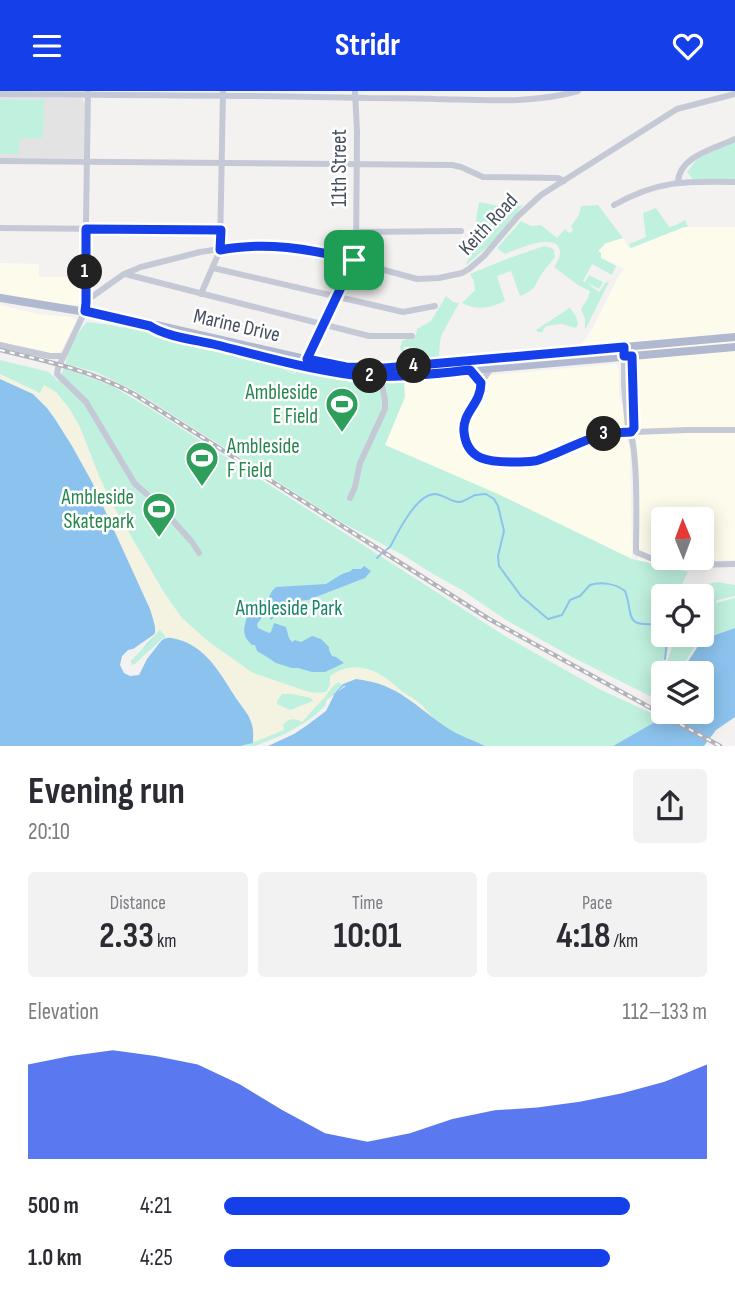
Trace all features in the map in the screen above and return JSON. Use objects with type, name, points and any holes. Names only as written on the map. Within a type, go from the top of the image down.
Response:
[{"type":"main road","name":"Marine Drive","points":[[0,298],[85,311],[298,365],[353,375],[380,376],[491,369],[735,337]]},
{"type":"main road","name":"Marine Drive","points":[[150,326],[157,325],[346,367],[385,368],[628,351],[735,347]]},
{"type":"main road","points":[[380,376],[385,368]]},
{"type":"street","points":[[0,94],[355,94],[478,101],[562,96],[578,91]]},
{"type":"street","points":[[88,93],[85,311],[57,372],[86,402],[135,484],[157,503],[192,541],[199,553]]},
{"type":"street","points":[[201,294],[220,250],[223,93]]},
{"type":"street","name":"11th Street","points":[[307,359],[356,255],[355,94]]},
{"type":"street","name":"Keith Road","points":[[86,301],[124,274],[160,261],[240,246],[319,252],[417,279],[462,273],[484,256],[526,207],[564,181],[677,109],[735,94]]},
{"type":"street","points":[[678,182],[682,170],[697,155],[735,139]]},
{"type":"street","points":[[0,161],[452,165],[483,177],[558,178],[564,181]]},
{"type":"street","points":[[614,205],[641,192],[678,182],[735,182]]},
{"type":"street","points":[[0,228],[221,230]]},
{"type":"street","points":[[357,232],[461,231]]},
{"type":"street","points":[[213,268],[403,311],[435,306]]},
{"type":"street","points":[[124,274],[369,335],[412,336]]},
{"type":"street","points":[[0,345],[50,356],[63,356]]},
{"type":"street","points":[[628,351],[634,428],[631,432],[636,552],[662,563],[735,564]]},
{"type":"street","points":[[491,369],[481,383],[480,397],[467,415],[463,428],[470,449],[482,459],[501,462],[535,461],[606,434],[735,430]]},
{"type":"street","points":[[470,370],[481,383]]},
{"type":"street","points":[[350,498],[360,463],[385,409],[380,376]]},
{"type":"shaded area","points":[[0,97],[82,98],[85,104],[84,158],[0,158]]},
{"type":"shaded area","points":[[684,227],[735,227],[735,560],[714,561],[714,507],[651,507],[651,563],[638,560],[636,362],[616,345],[580,347],[624,269],[601,257],[598,251],[606,243],[623,238],[629,249]]},
{"type":"shaded area","points":[[0,263],[39,264],[39,277],[81,277],[80,303],[58,304],[0,293]]},
{"type":"shaded area","points":[[0,305],[38,314],[72,317],[76,322],[61,351],[52,354],[0,342]]},
{"type":"shaded area","points":[[615,364],[619,367],[619,396],[630,448],[632,559],[379,445],[403,383]]},
{"type":"green space","points":[[0,100],[44,100],[43,138],[20,138],[19,154],[0,154]]},
{"type":"green space","points":[[735,141],[735,180],[693,179],[687,172],[698,158]]},
{"type":"green space","points":[[479,202],[508,208],[523,205],[491,244],[465,266],[477,241]]},
{"type":"green space","points":[[598,205],[623,238],[606,243],[598,251],[601,258],[616,266],[612,275],[592,264],[583,281],[585,282],[589,275],[603,282],[599,289],[586,282],[599,292],[606,282],[609,282],[585,330],[581,309],[590,291],[554,267],[560,254],[558,246],[552,242],[536,243],[505,254],[497,248],[521,221],[531,226],[541,225],[557,238],[565,229],[569,233],[573,231],[571,226],[579,215],[581,206]]},
{"type":"green space","points":[[656,208],[669,227],[685,220],[688,227],[631,248],[629,244],[646,237],[643,213]]},
{"type":"green space","points":[[544,246],[554,250],[555,257],[531,291],[520,296],[511,271],[497,276],[505,301],[484,308],[462,303],[475,290],[470,274]]},
{"type":"green space","points":[[446,296],[459,303],[442,334],[439,358],[427,362],[414,360],[413,347],[404,347],[403,354],[400,348],[402,341],[416,335],[417,329],[431,321]]},
{"type":"green space","points":[[569,307],[576,316],[578,325],[575,328],[562,324],[546,326],[542,332],[536,330],[568,309]]},
{"type":"green space","points":[[87,322],[127,329],[113,324],[299,367],[293,373],[280,368],[293,374],[300,369],[350,380],[404,382],[405,397],[385,445],[498,494],[632,559],[651,563],[651,571],[688,572],[682,584],[651,584],[651,647],[668,647],[663,661],[651,661],[651,696],[506,620],[462,590],[343,523],[135,391],[96,372],[66,364],[76,336]]},
{"type":"green space","name":"Ambleside Park","points":[[0,360],[49,372],[58,381],[64,368],[112,386],[505,636],[599,689],[651,713],[652,724],[613,746],[485,746],[343,684],[324,708],[297,730],[259,746],[240,746],[135,666],[130,665],[0,379]]},
{"type":"green space","points":[[718,582],[735,585],[735,596],[717,600],[716,603],[735,598],[735,628],[714,636],[714,584],[707,584]]},
{"type":"green space","points":[[672,647],[694,647],[685,661],[667,661]]},
{"type":"sand","points":[[0,374],[40,393],[44,385],[56,392],[80,427],[114,507],[165,594],[182,618],[209,642],[253,673],[314,693],[326,692],[330,685],[330,676],[339,671],[358,667],[367,669],[384,676],[420,704],[433,718],[306,726],[344,686],[338,682],[302,722],[289,720],[283,725],[284,730],[249,744],[145,664],[166,637],[160,630],[149,638],[0,398]],"holes":[[[282,694],[311,698],[313,701],[290,710],[277,704]]]},
{"type":"water","points":[[0,379],[33,394],[55,419],[92,482],[150,609],[155,632],[130,665],[135,666],[153,646],[167,638],[192,645],[213,663],[248,715],[253,727],[253,743],[240,746],[0,746]]},
{"type":"water","points":[[364,566],[371,571],[365,578],[308,600],[286,602],[277,608],[271,620],[267,615],[263,616],[257,624],[258,628],[269,633],[274,623],[286,627],[292,642],[301,642],[312,636],[321,639],[329,647],[332,656],[344,663],[325,672],[292,668],[276,663],[257,651],[255,645],[246,637],[244,630],[247,613],[251,612],[260,600],[267,601],[276,587],[326,584],[352,569],[361,569]]},
{"type":"water","points":[[735,628],[735,717],[716,730],[704,746],[613,746],[652,724],[714,724],[714,661],[688,661],[697,647],[714,647],[715,635]]},
{"type":"water","points":[[356,679],[396,691],[449,729],[485,746],[259,746],[297,730],[324,708],[343,684]]},
{"type":"pier","points":[[159,631],[131,661],[132,665],[135,664],[165,636],[147,659],[139,675],[130,676],[124,673],[120,665],[122,656]]},
{"type":"pier","points":[[335,694],[326,711],[294,734],[268,746],[255,746],[304,723]]},
{"type":"waterway","points":[[386,550],[414,507],[427,496],[438,494],[460,502],[475,495],[486,494],[494,499],[498,506],[504,531],[498,556],[499,566],[521,596],[548,619],[562,615],[570,600],[580,596],[590,585],[604,583],[625,591],[634,621],[651,624]]},
{"type":"waterway","points":[[377,558],[381,554]]},
{"type":"waterway","points":[[665,659],[666,647]]},
{"type":"railway","points":[[0,350],[86,373],[134,394],[489,619],[720,746]]},
{"type":"place","name":"Ambleside E Field","points":[[342,434]]},
{"type":"place","name":"Ambleside F Field","points":[[202,488]]},
{"type":"place","name":"Ambleside Skatepark","points":[[159,539]]},
{"type":"route","points":[[86,229],[221,230],[220,250],[261,246],[319,252],[354,260],[307,359],[336,366],[385,368],[624,347],[624,356],[632,356],[634,428],[631,432],[594,437],[535,461],[489,461],[471,451],[465,439],[463,428],[467,415],[480,397],[481,391],[481,383],[470,370],[404,376],[353,375],[298,365],[85,311],[86,229]]}]
